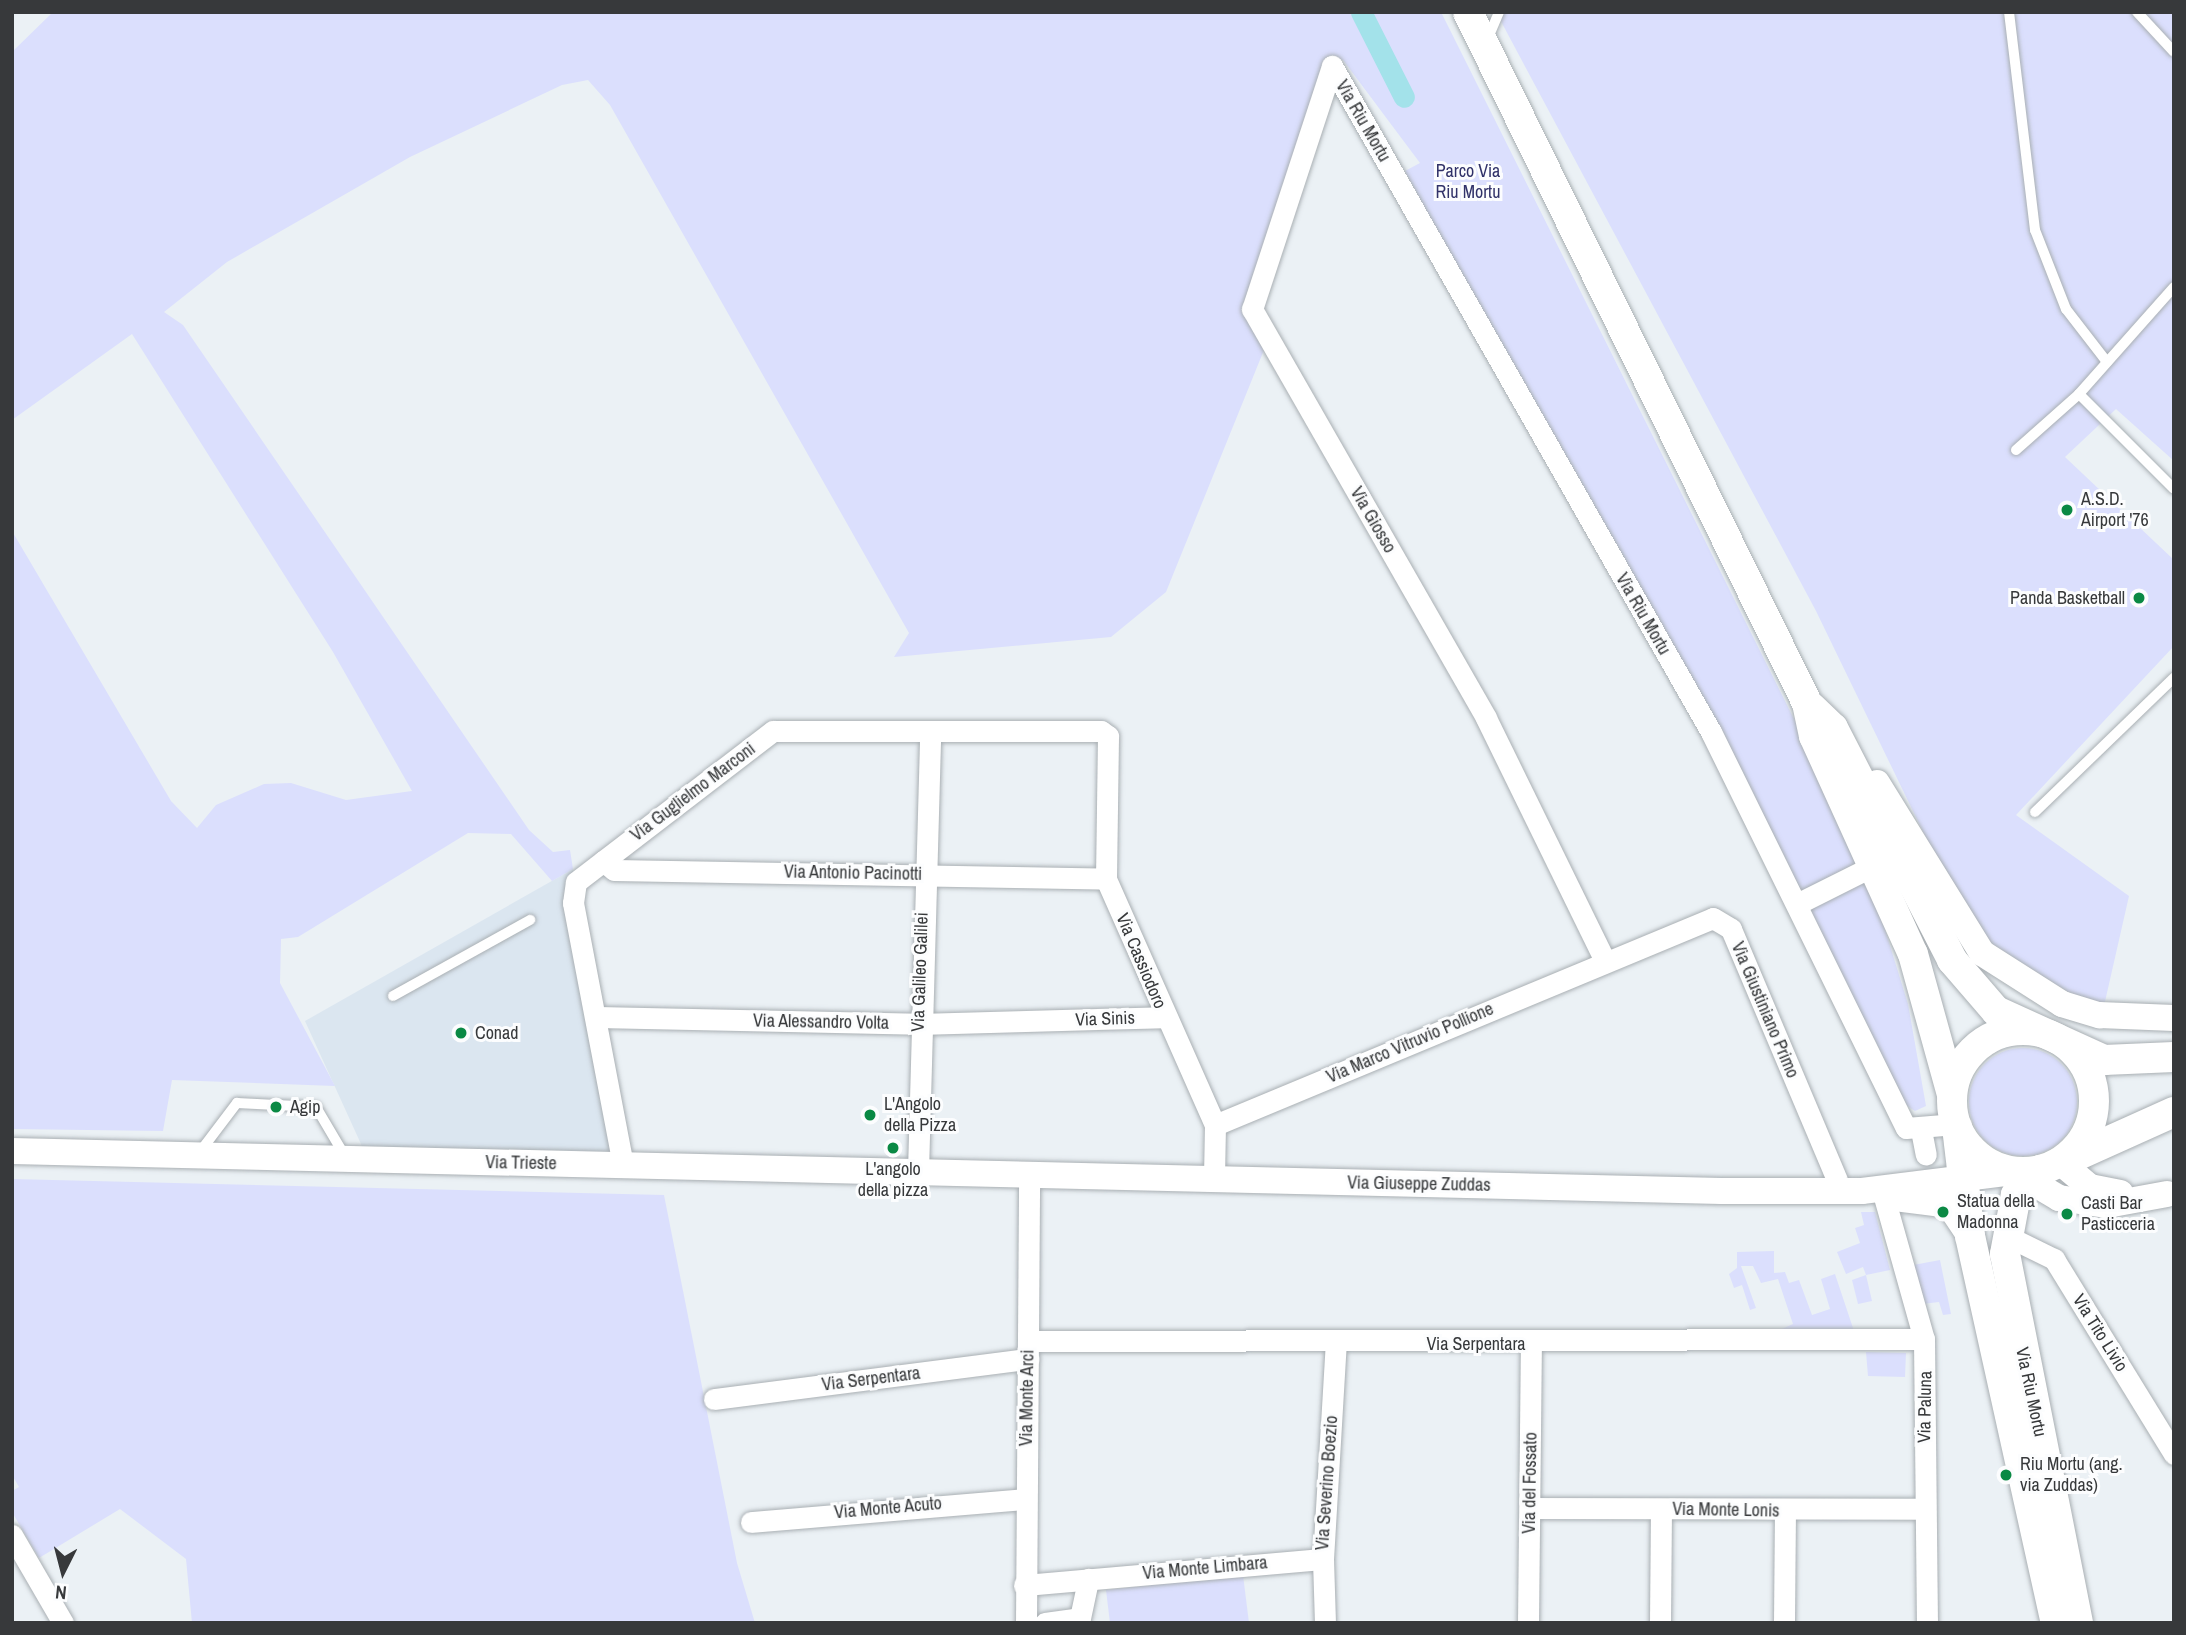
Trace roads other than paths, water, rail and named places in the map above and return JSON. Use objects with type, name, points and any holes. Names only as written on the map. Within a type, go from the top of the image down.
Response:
[{"type":"main road","name":"Via Riu Mortu","points":[[1468,12],[1807,703],[1841,743],[1952,960],[1996,1011],[2049,1035]]},
{"type":"main road","name":"Via Riu Mortu","points":[[1807,703],[1814,736],[1877,864],[1913,954],[1955,1116],[1970,1236],[2056,1623]]},
{"type":"main road","points":[[2174,1057],[2104,1060],[2049,1035],[2013,1031],[1986,1041],[1964,1060],[1955,1116],[1981,1159],[2036,1171],[2174,1112]]},
{"type":"main road","points":[[2036,1171],[2088,1131],[2095,1097],[2079,1057],[2049,1035]]},
{"type":"main road","name":"Via Riu Mortu","points":[[2036,1171],[2016,1195],[2005,1235],[2023,1359],[2078,1623]]},
{"type":"street","name":"Via Riu Mortu","points":[[1332,66],[1711,732],[1906,1128],[1921,1129]]},
{"type":"street","name":"Via Giosso","points":[[1332,66],[1252,309],[1486,718],[1605,961]]},
{"type":"street","name":"Via Guglielmo Marconi","points":[[623,1165],[571,890],[603,861],[773,731],[1108,736]]},
{"type":"street","name":"Via Galileo Galilei","points":[[918,1171],[918,1024],[930,732]]},
{"type":"street","name":"Via Cassiodoro","points":[[1108,736],[1106,879],[1164,1017],[1215,1125],[1214,1177]]},
{"type":"street","name":"Via Riu Mortu","points":[[1841,743],[1867,765],[1918,859],[1982,953],[2025,986],[2062,1004],[2099,1015],[2174,1018]]},
{"type":"street","name":"Via Antonio Pacinotti","points":[[603,861],[614,870],[1106,879]]},
{"type":"street","points":[[1797,904],[1877,864]]},
{"type":"street","name":"Via Giustiniano Primo","points":[[1605,961],[1703,921],[1726,923],[1837,1180]]},
{"type":"street","name":"Via Marco Vitruvio Pollione","points":[[1215,1125],[1605,961]]},
{"type":"street","name":"Via Alessandro Volta","points":[[597,1017],[918,1024],[1045,1021]]},
{"type":"street","name":"Via Sinis","points":[[1045,1021],[1164,1017]]},
{"type":"street","points":[[1926,1156],[1921,1129],[1955,1116]]},
{"type":"street","name":"Via Giuseppe Zuddas","points":[[1810,1190],[1837,1180],[1941,1169],[1955,1116]]},
{"type":"street","name":"Via Trieste","points":[[12,1151],[1029,1174]]},
{"type":"street","points":[[1963,1179],[2036,1171],[2090,1187],[2171,1194]]},
{"type":"street","points":[[2036,1171],[2059,1198],[2107,1205],[2171,1194]]},
{"type":"street","name":"Via Giuseppe Zuddas","points":[[1029,1174],[1810,1190],[1873,1194],[1949,1205],[1970,1236]]},
{"type":"street","name":"Via Monte Arci","points":[[1026,1623],[1024,1585],[1029,1174]]},
{"type":"street","name":"Via Giuseppe Zuddas","points":[[1873,1194],[1963,1179]]},
{"type":"street","name":"Via Paluna","points":[[1873,1194],[1924,1339],[1921,1510],[1927,1623]]},
{"type":"street","name":"Via Tito Livio","points":[[2005,1235],[2054,1259],[2174,1454]]},
{"type":"street","name":"Via Serpentara","points":[[714,1399],[1028,1350],[1336,1343],[1531,1344],[1924,1339]]},
{"type":"street","name":"Via Severino Boezio","points":[[1325,1623],[1323,1559],[1336,1343]]},
{"type":"street","name":"Via del Fossato","points":[[1528,1623],[1531,1344]]},
{"type":"street","name":"Via Monte Acuto","points":[[751,1522],[1025,1499]]},
{"type":"street","name":"Via Monte Lonis","points":[[1530,1508],[1921,1510]]},
{"type":"street","points":[[1660,1623],[1661,1508]]},
{"type":"street","points":[[1784,1623],[1785,1511]]},
{"type":"street","points":[[12,1535],[64,1623]]},
{"type":"street","name":"Via Monte Limbara","points":[[1024,1585],[1323,1559]]},
{"type":"street","points":[[1045,1623],[1080,1618],[1088,1579]]},
{"type":"lane","points":[[1484,47],[1499,12]]},
{"type":"lane","points":[[2009,12],[2035,230],[2066,309],[2106,362]]},
{"type":"lane","points":[[2137,12],[2174,52]]},
{"type":"lane","points":[[2016,450],[2079,394],[2174,287]]},
{"type":"lane","points":[[2079,394],[2174,489]]},
{"type":"lane","points":[[2035,812],[2174,678]]},
{"type":"lane","points":[[393,996],[530,920]]},
{"type":"lane","points":[[198,1155],[237,1103],[316,1107],[347,1160]]},
{"type":"waterway","points":[[1361,12],[1404,97]]},
{"type":"place","name":"A.S.D. Airport '76","points":[[2067,510]]},
{"type":"place","name":"Panda Basketball","points":[[2139,598]]},
{"type":"place","name":"Conad","points":[[461,1033]]},
{"type":"place","name":"Agip","points":[[276,1107]]},
{"type":"place","name":"L'Angolo della Pizza","points":[[870,1115]]},
{"type":"place","name":"L'angolo della pizza","points":[[893,1148]]},
{"type":"place","name":"Statua della Madonna","points":[[1943,1212]]},
{"type":"place","name":"Casti Bar Pasticceria","points":[[2067,1214]]},
{"type":"place","name":"Riu Mortu (ang. via Zuddas)","points":[[2006,1475]]},
{"type":"park label","name":"Parco Via Riu Mortu","points":[[1468,182]]}]
